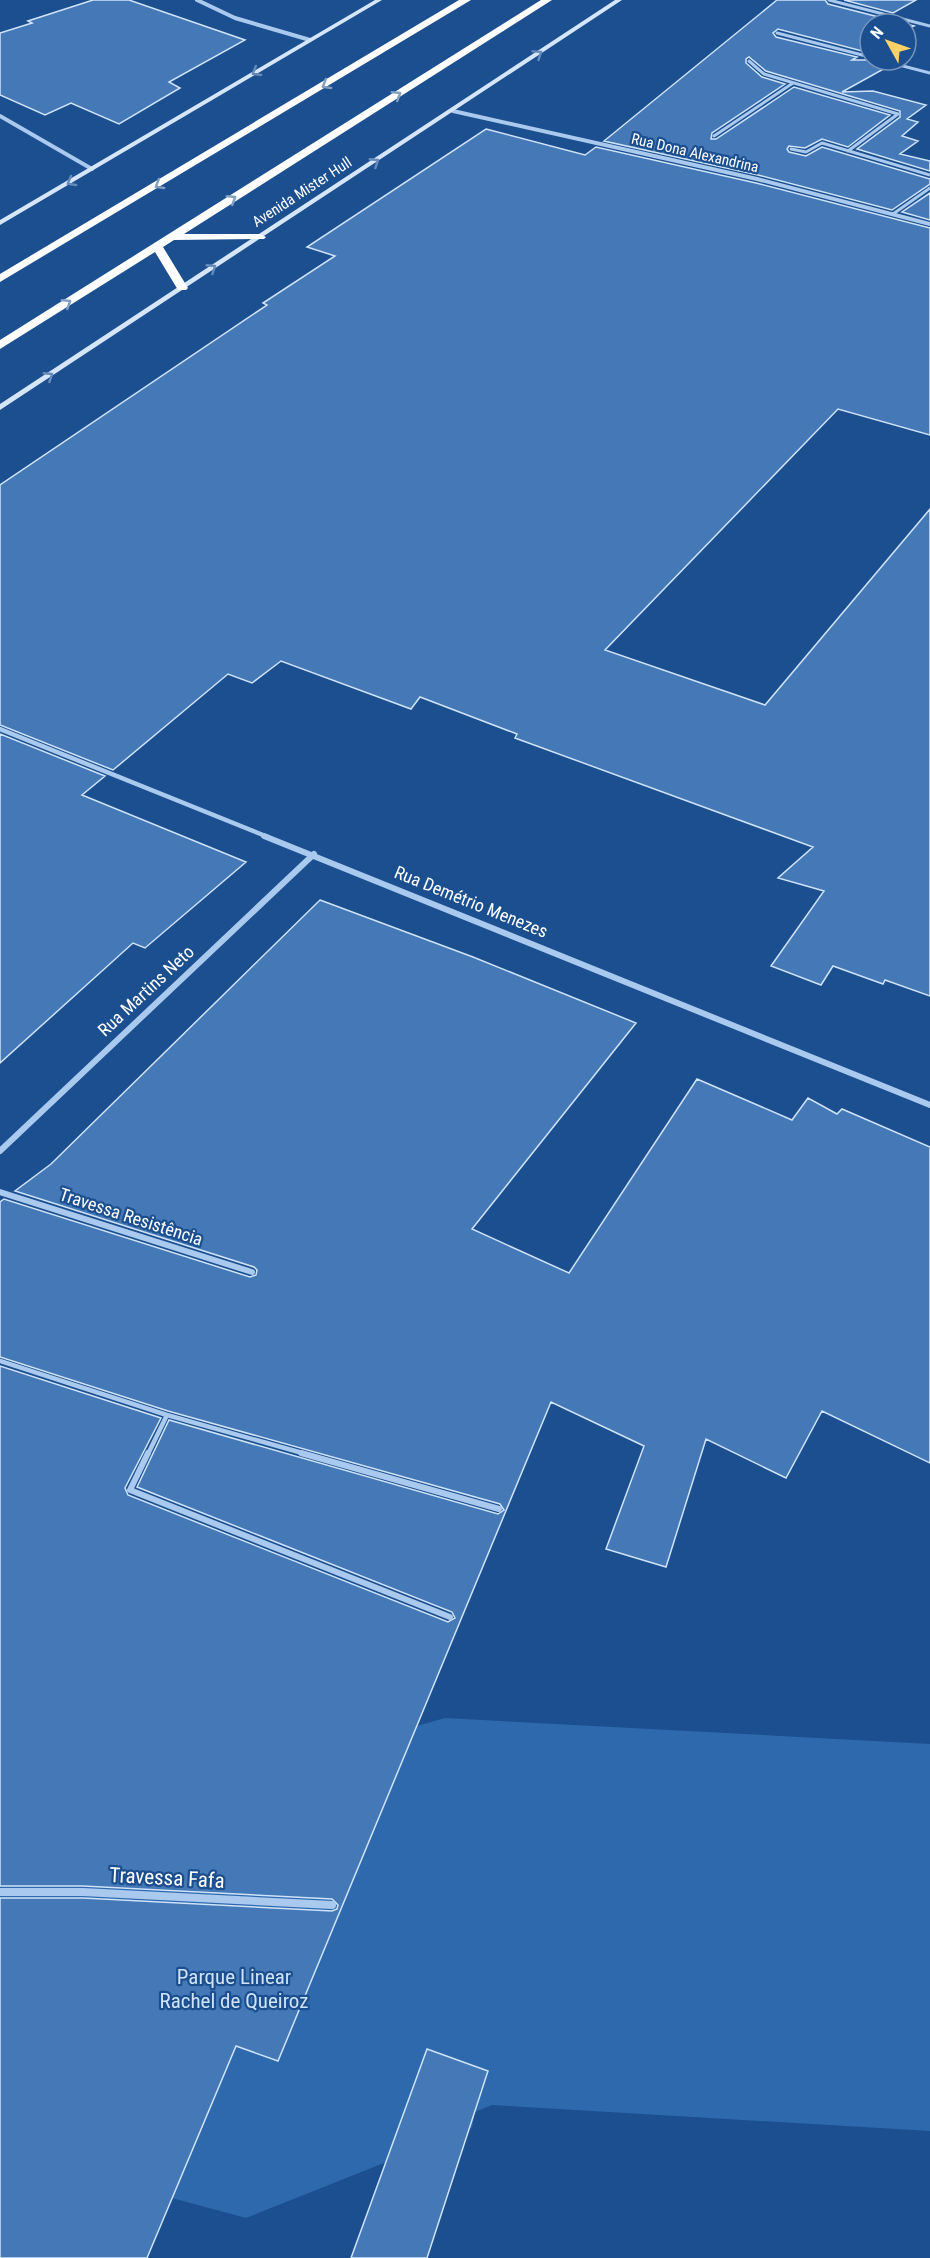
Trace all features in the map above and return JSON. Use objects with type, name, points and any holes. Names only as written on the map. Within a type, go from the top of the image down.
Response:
[{"type":"highway","points":[[0,279],[466,0]]},
{"type":"highway","name":"Avenida Mister Hull","points":[[0,345],[547,0]]},
{"type":"highway","points":[[173,237],[260,237]]},
{"type":"highway","points":[[157,246],[182,288]]},
{"type":"main road","points":[[0,223],[379,0]]},
{"type":"main road","name":"Avenida Mister Hull","points":[[0,408],[619,0]]},
{"type":"street","points":[[197,0],[235,18],[310,40]]},
{"type":"street","name":"Rua Dona Alexandrina","points":[[453,111],[757,179],[930,224]]},
{"type":"street","points":[[0,116],[92,169]]},
{"type":"street","name":"Rua Demétrio Menezes","points":[[0,729],[314,854],[930,1105]]},
{"type":"street","name":"Rua Martins Neto","points":[[0,1151],[314,854]]},
{"type":"street","name":"Travessa Resistência","points":[[0,1192],[252,1272]]},
{"type":"street","name":"Travessa Fafa","points":[[0,1892],[83,1892],[332,1905]]},
{"type":"lane","points":[[829,0],[930,26]]},
{"type":"lane","points":[[777,33],[858,54]]},
{"type":"lane","points":[[749,61],[764,74],[898,114],[848,151]]},
{"type":"lane","points":[[714,136],[793,83]]},
{"type":"lane","points":[[791,149],[806,152],[822,143],[930,175]]},
{"type":"lane","points":[[893,214],[930,188]]},
{"type":"lane","points":[[0,1361],[167,1415],[499,1509]]},
{"type":"lane","points":[[167,1415],[130,1490],[450,1617]]},
{"type":"green space","name":"Parque Linear Rachel de Queiroz","points":[[0,1655],[371,1739],[445,1718],[930,1744],[930,2131],[492,2105],[475,2112],[472,2128],[246,2218],[131,2187],[0,2161]]},
{"type":"building","points":[[93,0],[129,0],[245,40],[169,82],[180,88],[119,124],[71,103],[45,115],[0,95],[0,33],[32,23],[28,21]]},
{"type":"building","points":[[777,0],[825,0],[828,4],[859,12],[858,50],[778,29],[773,33],[776,37],[857,57],[852,60],[858,60],[858,72],[878,72],[842,92],[873,91],[926,105],[907,119],[918,122],[902,136],[918,141],[900,154],[930,161],[930,171],[857,149],[900,117],[900,111],[766,71],[749,57],[746,63],[762,77],[785,84],[712,133],[711,139],[716,139],[794,87],[890,115],[848,147],[822,139],[805,148],[789,146],[787,149],[789,152],[806,156],[822,147],[930,179],[930,184],[892,210],[758,175],[604,141]]},
{"type":"building","points":[[844,0],[916,0],[895,12]]},
{"type":"building","points":[[486,129],[585,155],[596,147],[756,183],[930,228],[930,435],[838,409],[605,650],[765,705],[930,509],[930,996],[885,980],[883,984],[833,966],[821,985],[771,966],[824,891],[778,878],[813,847],[515,738],[517,734],[420,697],[411,709],[281,661],[252,683],[228,674],[113,770],[0,725],[0,485],[267,305],[263,303],[335,256],[307,247]]},
{"type":"building","points":[[930,193],[930,220],[902,212]]},
{"type":"building","points":[[0,734],[105,776],[82,795],[246,862],[145,948],[133,943],[0,1063]]},
{"type":"building","points":[[320,900],[473,957],[636,1023],[472,1229],[569,1273],[697,1079],[792,1120],[808,1098],[837,1114],[842,1109],[930,1147],[930,1463],[822,1411],[786,1478],[706,1439],[666,1567],[606,1549],[644,1446],[551,1402],[278,2061],[236,2046],[147,2258],[0,2258],[0,1898],[83,1898],[332,1911],[337,1909],[338,1905],[332,1899],[83,1886],[0,1886],[0,1366],[161,1418],[125,1488],[128,1495],[448,1622],[455,1618],[452,1612],[137,1487],[169,1420],[498,1514],[504,1510],[500,1504],[168,1411],[0,1357],[0,1202],[4,1199],[250,1277],[256,1275],[257,1270],[254,1267],[15,1191],[51,1164]]},
{"type":"building","points":[[427,2049],[488,2071],[427,2258],[351,2258]]}]
